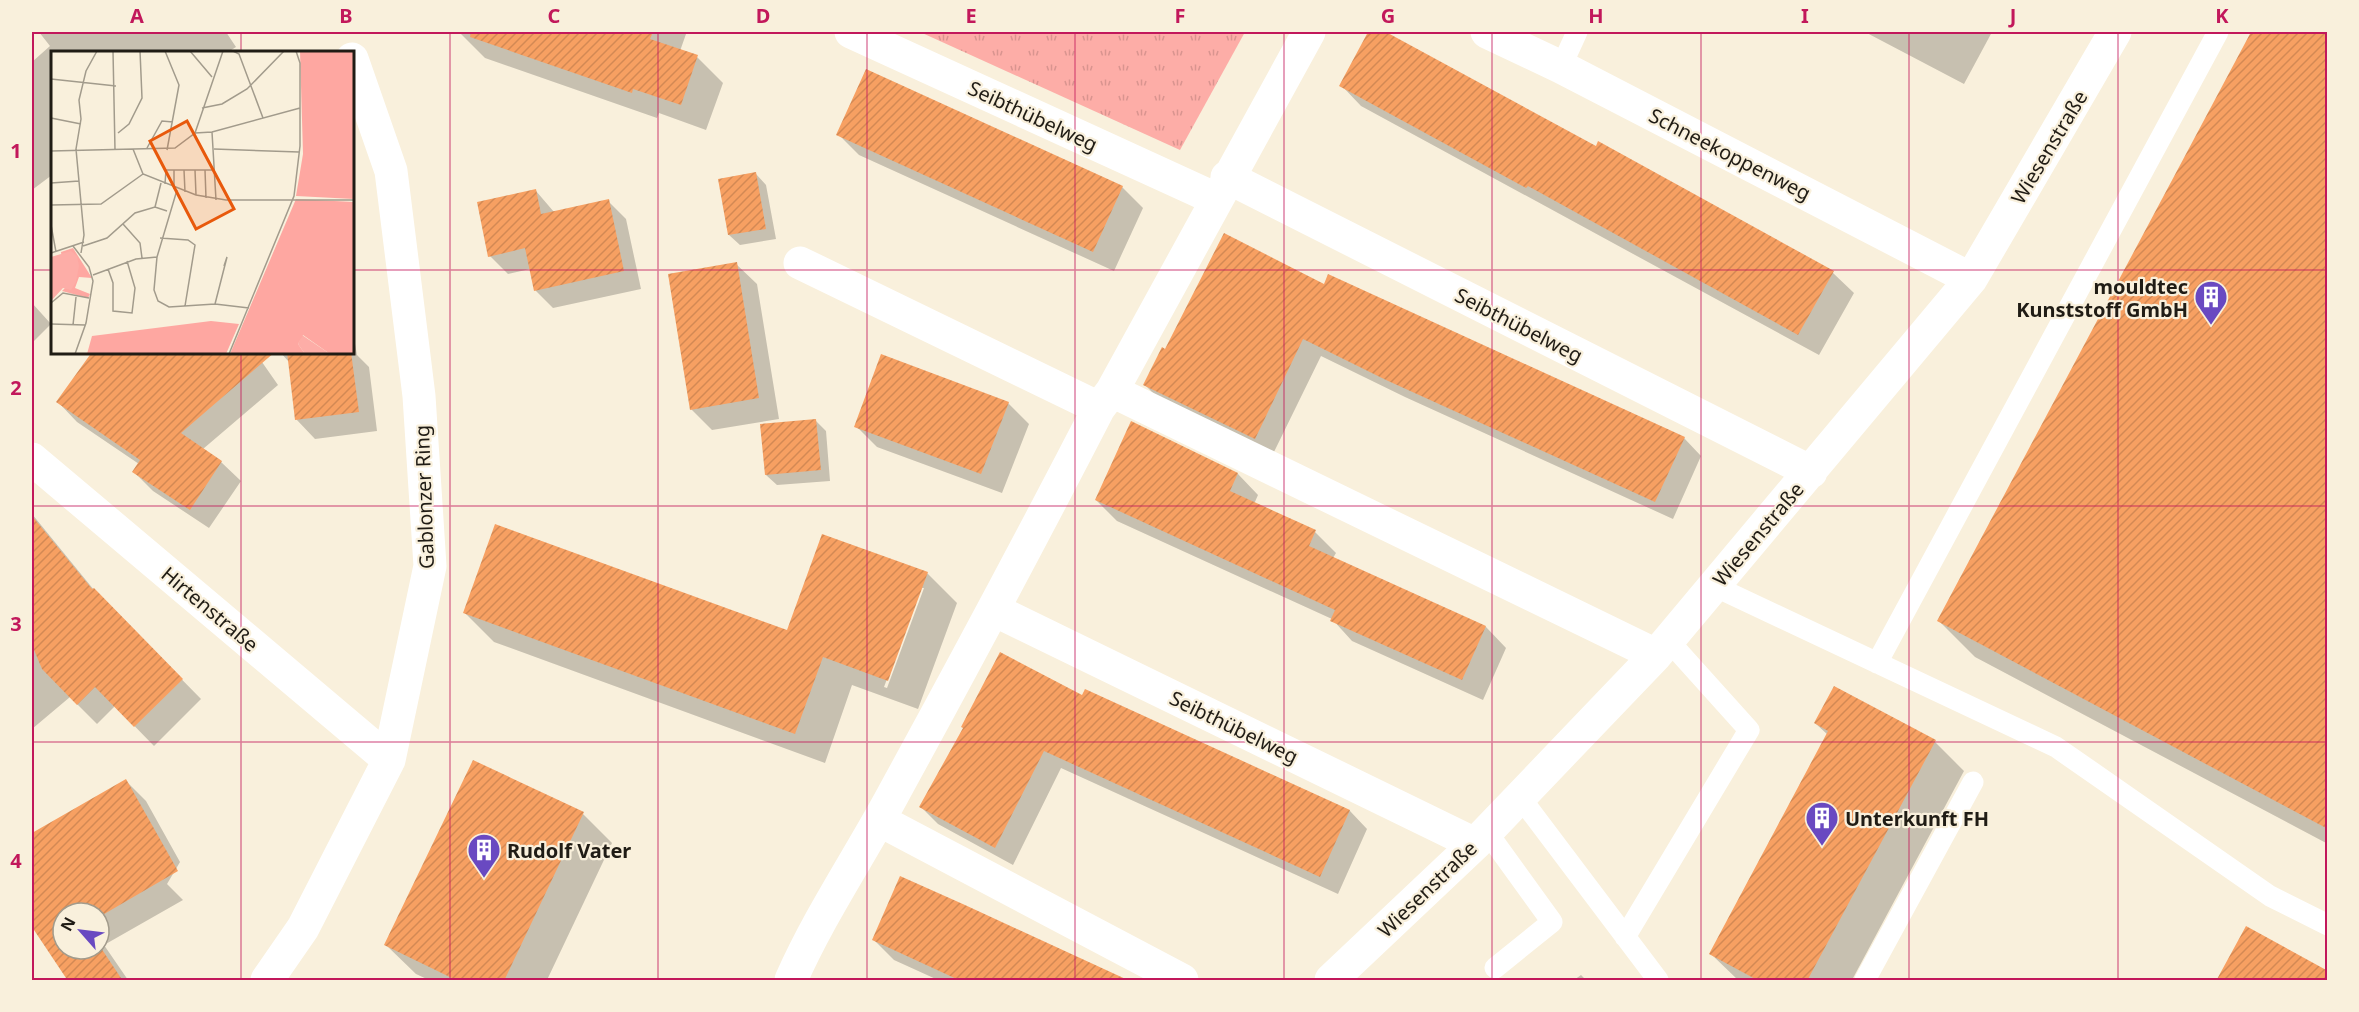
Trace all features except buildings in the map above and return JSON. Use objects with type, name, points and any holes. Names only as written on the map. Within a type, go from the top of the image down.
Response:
[{"type":"street","points":[[343,32],[350,51]]},
{"type":"street","points":[[791,981],[804,951],[994,610],[1105,399],[1309,32]]},
{"type":"street","name":"Schneekoppenweg","points":[[1487,32],[1561,67],[1971,279]]},
{"type":"street","name":"Wiesenstraße","points":[[1331,981],[1481,838],[1662,648],[1971,279],[2115,32]]},
{"type":"street","name":"Seibthübelweg","points":[[850,33],[1222,188],[1811,472]]},
{"type":"street","name":"Gablonzer Ring","points":[[267,981],[303,927],[389,760],[430,566],[419,396],[391,171],[354,65]]},
{"type":"street","points":[[800,263],[1662,648]]},
{"type":"street","name":"Hirtenstraße","points":[[32,459],[389,760]]},
{"type":"street","name":"Seibthübelweg","points":[[994,610],[1481,838]]},
{"type":"street","points":[[879,820],[1182,981]]},
{"type":"lane","points":[[1561,67],[1577,32]]},
{"type":"lane","points":[[1877,663],[2218,32]]},
{"type":"lane","points":[[1714,586],[2056,747],[2270,896],[2328,926]]},
{"type":"lane","points":[[1625,937],[1749,730],[1662,648]]},
{"type":"lane","points":[[1865,981],[1972,782]]},
{"type":"lane","points":[[1520,797],[1658,981]]},
{"type":"lane","points":[[1481,838],[1552,922],[1495,968]]},
{"type":"green space","points":[[920,32],[1245,32],[1180,150]]},
{"type":"place","name":"mouldtec Kunststoff GmbH","points":[[2211,326]]},
{"type":"place","name":"Unterkunft FH","points":[[1822,847]]},
{"type":"place","name":"Rudolf Vater","points":[[484,879]]}]
